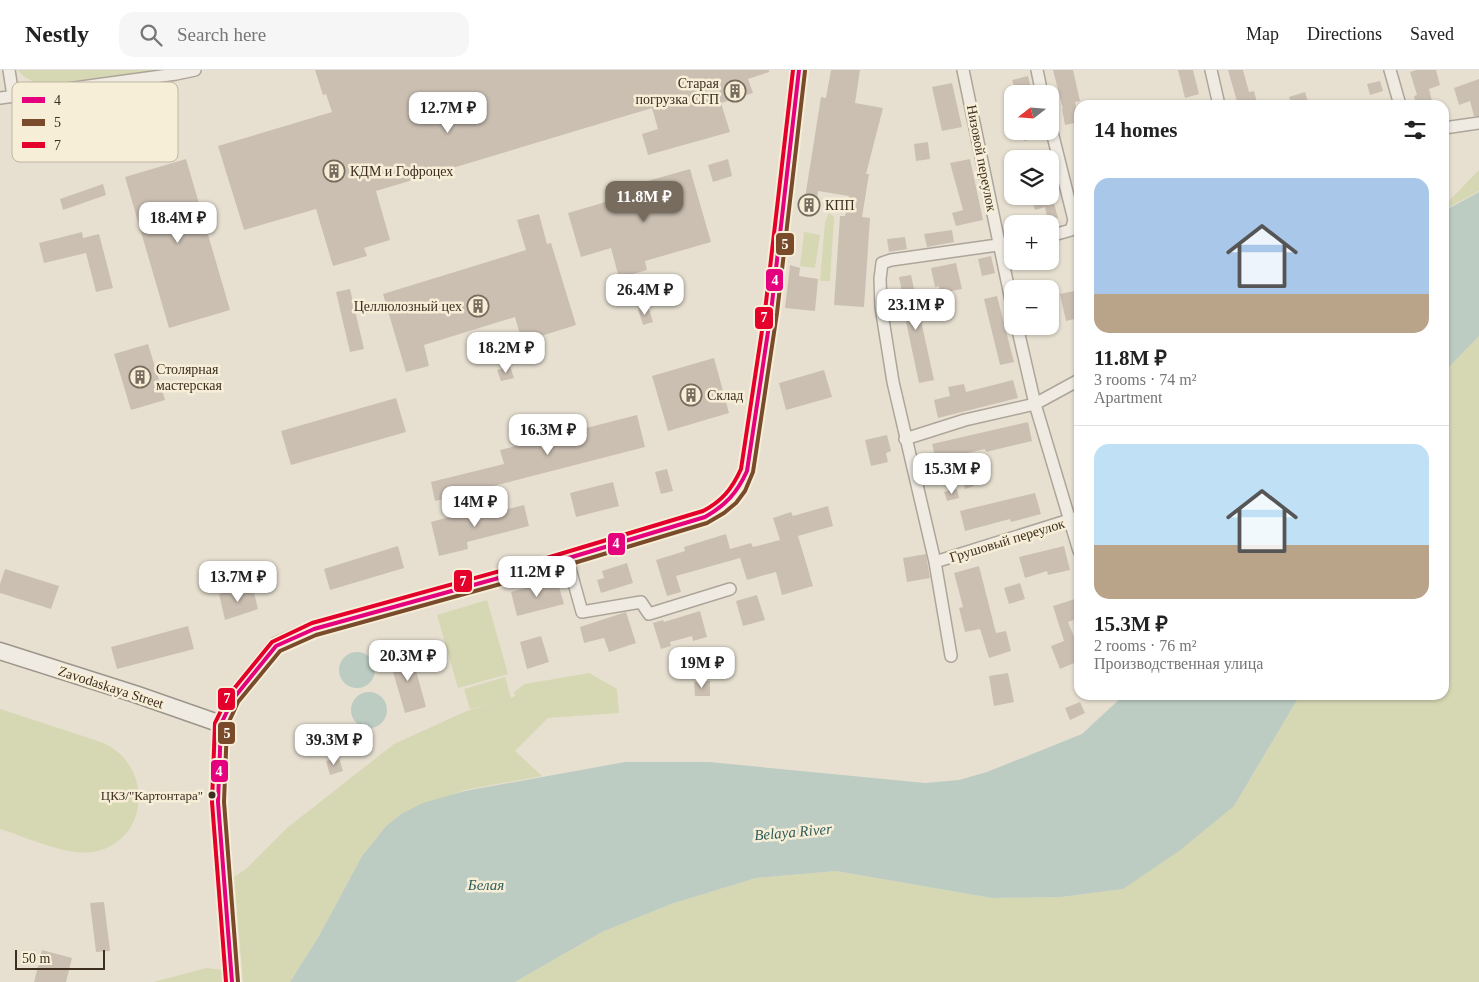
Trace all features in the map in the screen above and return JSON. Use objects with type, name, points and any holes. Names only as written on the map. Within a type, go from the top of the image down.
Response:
[{"type":"main road","points":[[232,982],[218,802],[222,724],[233,699],[276,646],[314,629],[705,517],[723,508],[738,492],[747,471],[771,312],[799,70]]},
{"type":"main road","name":"Zavodaskaya Street","points":[[0,652],[136,694],[222,724]]},
{"type":"street","points":[[9,70],[12,86]]},
{"type":"street","points":[[121,82],[195,70]]},
{"type":"street","name":"Низовой переулок","points":[[963,70],[1006,280]]},
{"type":"street","points":[[1036,70],[1040,85]]},
{"type":"street","points":[[1210,70],[1218,100]]},
{"type":"street","points":[[1390,70],[1399,100]]},
{"type":"street","points":[[1449,127],[1479,123]]},
{"type":"street","points":[[1054,140],[1074,220],[1071,230],[1059,233]]},
{"type":"street","points":[[950,656],[935,562],[893,382],[881,307],[882,264],[891,260],[1004,245]]},
{"type":"street","points":[[1019,335],[1035,404],[1074,515]]},
{"type":"street","points":[[905,439],[965,420],[1035,404],[1074,383]]},
{"type":"street","name":"Грушовый переулок","points":[[935,562],[1074,518]]},
{"type":"street","points":[[567,558],[582,612],[641,602],[649,614],[730,589]]},
{"type":"green space","points":[[18,70],[164,70],[64,82],[34,82],[23,76]]},
{"type":"green space","points":[[1479,170],[1479,191],[1449,207],[1449,201]]},
{"type":"green space","points":[[829,213],[834,217],[830,281],[820,281],[825,222]]},
{"type":"green space","points":[[804,232],[820,235],[815,268],[800,266]]},
{"type":"green space","points":[[1479,336],[1479,982],[515,982],[602,932],[671,904],[756,878],[836,871],[992,898],[1061,897],[1123,889],[1234,806],[1297,700],[1449,700],[1449,367]]},
{"type":"green space","points":[[487,600],[508,674],[458,688],[437,615]]},
{"type":"green space","points":[[589,673],[617,689],[619,713],[548,718],[515,751],[542,776],[465,790],[401,814],[386,826],[362,856],[319,936],[290,982],[243,982],[234,877],[246,869],[287,828],[394,744],[469,710],[492,703],[470,709],[464,689],[505,677],[511,698],[515,696],[514,692],[525,684]]},
{"type":"green space","points":[[0,709],[101,742],[118,753],[131,767],[137,784],[138,802],[135,819],[125,834],[111,846],[92,852],[82,852],[58,849],[0,829]]},
{"type":"green space","points":[[206,968],[224,970],[225,982],[154,982]]},
{"type":"water","points":[[1479,192],[1479,336],[1449,367],[1449,208]]},
{"type":"water","points":[[357,652],[364,653],[370,657],[374,663],[374,677],[370,683],[364,687],[357,688],[350,687],[344,683],[340,677],[339,670],[340,663],[344,657],[350,653]]},
{"type":"water","points":[[369,692],[376,693],[382,697],[386,703],[386,717],[382,723],[376,727],[369,728],[362,727],[356,723],[352,717],[351,710],[352,703],[356,697],[362,693]]},
{"type":"water","name":"Белая","points":[[1119,700],[1297,700],[1234,806],[1179,851],[1123,889],[1061,897],[992,898],[836,871],[756,878],[671,904],[602,932],[515,982],[290,982],[319,936],[362,856],[386,826],[401,814],[423,803],[465,791],[625,762],[709,762],[925,783],[959,780],[987,772],[1082,734]]},
{"type":"building","name":"КДМ и Гофроцех","points":[[315,70],[769,70],[769,72],[748,79],[753,93],[721,103],[730,132],[648,155],[642,134],[658,129],[652,108],[376,191],[390,240],[364,248],[367,256],[333,266],[316,209],[244,230],[218,146],[332,112],[326,94],[323,95]]},
{"type":"building","points":[[831,70],[860,70],[855,103],[883,108],[866,174],[869,174],[862,217],[870,218],[864,307],[834,305],[840,216],[845,216],[849,196],[818,191],[816,212],[801,210],[803,198],[805,198],[821,97],[826,98]]},
{"type":"building","points":[[1053,70],[1073,70],[1080,100],[1074,100],[1074,123],[1065,125],[1059,85],[1057,85]]},
{"type":"building","points":[[1178,70],[1193,70],[1199,94],[1185,98]]},
{"type":"building","points":[[1228,70],[1243,70],[1249,92],[1254,91],[1256,100],[1237,100]]},
{"type":"building","points":[[1416,70],[1436,70],[1440,85],[1429,89],[1432,100],[1415,100],[1414,96],[1417,95],[1410,72]]},
{"type":"building","points":[[1028,76],[1030,85],[1014,85],[1012,80]]},
{"type":"building","points":[[1479,79],[1479,116],[1474,116],[1470,101],[1459,105],[1454,88]]},
{"type":"building","points":[[1380,81],[1383,91],[1370,95],[1367,84]]},
{"type":"building","points":[[952,83],[962,127],[942,131],[932,87]]},
{"type":"building","points":[[1305,92],[1307,100],[1290,100],[1289,97]]},
{"type":"building","points":[[928,142],[930,159],[916,161],[914,144]]},
{"type":"building","points":[[186,159],[230,310],[169,328],[125,177]]},
{"type":"building","points":[[728,159],[732,176],[713,182],[708,165]]},
{"type":"building","points":[[970,159],[983,220],[956,226],[952,213],[963,210],[950,163]]},
{"type":"building","points":[[690,169],[711,242],[645,261],[647,270],[619,278],[611,248],[581,257],[568,213],[626,196],[623,188]]},
{"type":"building","points":[[103,184],[106,195],[63,210],[60,199]]},
{"type":"building","points":[[1034,205],[1054,205],[1057,215],[1047,215],[1045,207],[1035,210]]},
{"type":"building","name":"Целлюлозный цех","points":[[539,214],[547,244],[551,243],[576,325],[522,342],[515,317],[424,345],[429,366],[406,372],[383,294],[526,250],[517,220]]},
{"type":"building","points":[[952,230],[954,242],[927,247],[924,234]]},
{"type":"building","points":[[82,232],[83,238],[99,234],[113,288],[96,292],[86,253],[44,263],[39,243]]},
{"type":"building","points":[[905,237],[907,249],[889,252],[887,239]]},
{"type":"building","points":[[991,256],[995,273],[982,276],[978,259]]},
{"type":"building","points":[[956,263],[962,289],[940,293],[939,286],[935,287],[931,268]]},
{"type":"building","points":[[790,265],[800,268],[799,276],[818,279],[815,311],[785,308]]},
{"type":"building","points":[[911,275],[934,380],[919,383],[905,317],[907,316],[899,277]]},
{"type":"building","points":[[350,289],[364,349],[350,352],[336,292]]},
{"type":"building","points":[[1074,291],[1074,319],[1066,321],[1060,294]]},
{"type":"building","points":[[997,296],[1004,323],[1004,335],[1007,335],[1014,362],[1000,365],[984,299]]},
{"type":"building","points":[[648,306],[653,322],[643,325],[638,309]]},
{"type":"building","name":"Столярная мастерская","points":[[148,344],[165,400],[131,410],[114,354]]},
{"type":"building","name":"Склад","points":[[714,358],[729,413],[668,431],[652,376]]},
{"type":"building","points":[[510,366],[514,378],[501,381],[497,370]]},
{"type":"building","points":[[824,370],[832,397],[786,410],[779,383]]},
{"type":"building","points":[[1013,380],[1018,398],[938,418],[934,400],[950,396],[948,387],[964,384],[966,392]]},
{"type":"building","points":[[396,398],[406,432],[291,465],[281,431]]},
{"type":"building","points":[[637,415],[645,447],[435,501],[431,482],[504,464],[500,450]]},
{"type":"building","points":[[1028,422],[1032,441],[986,452],[985,449],[936,460],[932,444]]},
{"type":"building","points":[[887,435],[891,451],[886,453],[888,462],[871,466],[865,440]]},
{"type":"building","points":[[667,469],[673,491],[661,494],[655,472]]},
{"type":"building","points":[[970,474],[974,486],[965,489],[962,476]]},
{"type":"building","points":[[613,482],[619,506],[576,517],[570,493]]},
{"type":"building","points":[[957,489],[959,498],[947,501],[944,492]]},
{"type":"building","points":[[1035,493],[1041,514],[1011,522],[1010,519],[965,531],[960,511]]},
{"type":"building","points":[[524,505],[529,526],[467,542],[468,549],[439,556],[431,522],[475,510],[477,517]]},
{"type":"building","points":[[828,506],[833,526],[798,536],[813,586],[782,595],[776,572],[747,580],[740,558],[676,576],[681,592],[667,596],[656,560],[685,551],[684,547],[726,534],[730,549],[751,543],[753,547],[780,540],[773,518],[791,512],[793,516]]},
{"type":"building","points":[[398,546],[404,568],[330,590],[324,569]]},
{"type":"building","points":[[1064,546],[1070,570],[1048,575],[1047,571],[1025,578],[1019,557]]},
{"type":"building","points":[[926,554],[930,578],[907,582],[903,558]]},
{"type":"building","points":[[627,563],[633,583],[601,593],[597,580],[604,578],[602,571]]},
{"type":"building","points":[[979,566],[996,633],[1006,631],[1011,651],[989,658],[980,629],[965,632],[959,608],[963,607],[954,573]]},
{"type":"building","points":[[5,569],[59,586],[51,609],[0,593],[0,584]]},
{"type":"building","points":[[557,580],[564,604],[517,616],[511,592]]},
{"type":"building","points":[[1020,583],[1025,599],[1009,604],[1004,588]]},
{"type":"building","points":[[253,588],[258,609],[225,620],[219,594],[229,591],[230,594]]},
{"type":"building","points":[[757,595],[765,620],[743,626],[736,601]]},
{"type":"building","points":[[1074,599],[1074,620],[1068,622],[1074,637],[1074,663],[1060,669],[1051,646],[1064,641],[1053,606]]},
{"type":"building","points":[[700,611],[707,637],[693,641],[692,636],[670,642],[671,646],[661,649],[653,623],[663,620],[664,622]]},
{"type":"building","points":[[626,612],[636,643],[609,652],[604,638],[584,643],[580,627]]},
{"type":"building","points":[[188,626],[194,649],[117,669],[111,647]]},
{"type":"building","points":[[541,636],[549,662],[527,669],[520,642]]},
{"type":"building","points":[[411,652],[426,707],[405,713],[389,658]]},
{"type":"building","points":[[1008,673],[1014,702],[994,706],[989,676]]},
{"type":"building","points":[[710,681],[710,696],[695,696],[694,682]]},
{"type":"building","points":[[1080,702],[1085,713],[1070,720],[1065,708]]},
{"type":"building","points":[[339,758],[343,771],[330,775],[326,761]]},
{"type":"building","points":[[104,902],[110,951],[96,952],[90,903]]},
{"type":"building","points":[[42,950],[72,958],[66,982],[34,982]]},
{"type":"transit line","name":"7","points":[[226,982],[212,802],[215,723],[228,696],[272,642],[312,623],[540,560],[703,511],[721,499],[734,483],[741,469],[765,311],[793,70]]},
{"type":"transit line","name":"4","points":[[232,982],[218,802],[221,724],[233,699],[276,646],[314,629],[542,566],[705,517],[725,503],[739,486],[747,471],[771,312],[799,70]]},
{"type":"transit line","name":"5","points":[[238,982],[224,802],[227,726],[238,702],[280,651],[316,635],[544,572],[707,523],[736,503],[745,491],[753,472],[777,313],[805,71]]},
{"type":"place","name":"Старая погрузка СГП","points":[[735,91]]},
{"type":"place","name":"КДМ и Гофроцех","points":[[334,171]]},
{"type":"place","name":"КПП","points":[[809,205]]},
{"type":"place","name":"Целлюлозный цех","points":[[478,306]]},
{"type":"place","name":"Столярная мастерская","points":[[140,377]]},
{"type":"place","name":"Склад","points":[[691,395]]},
{"type":"place","name":"ЦКЗ/\"Картонтара\"","points":[[212,795]]},
{"type":"water label","name":"Belaya River","points":[[793,832]]}]
